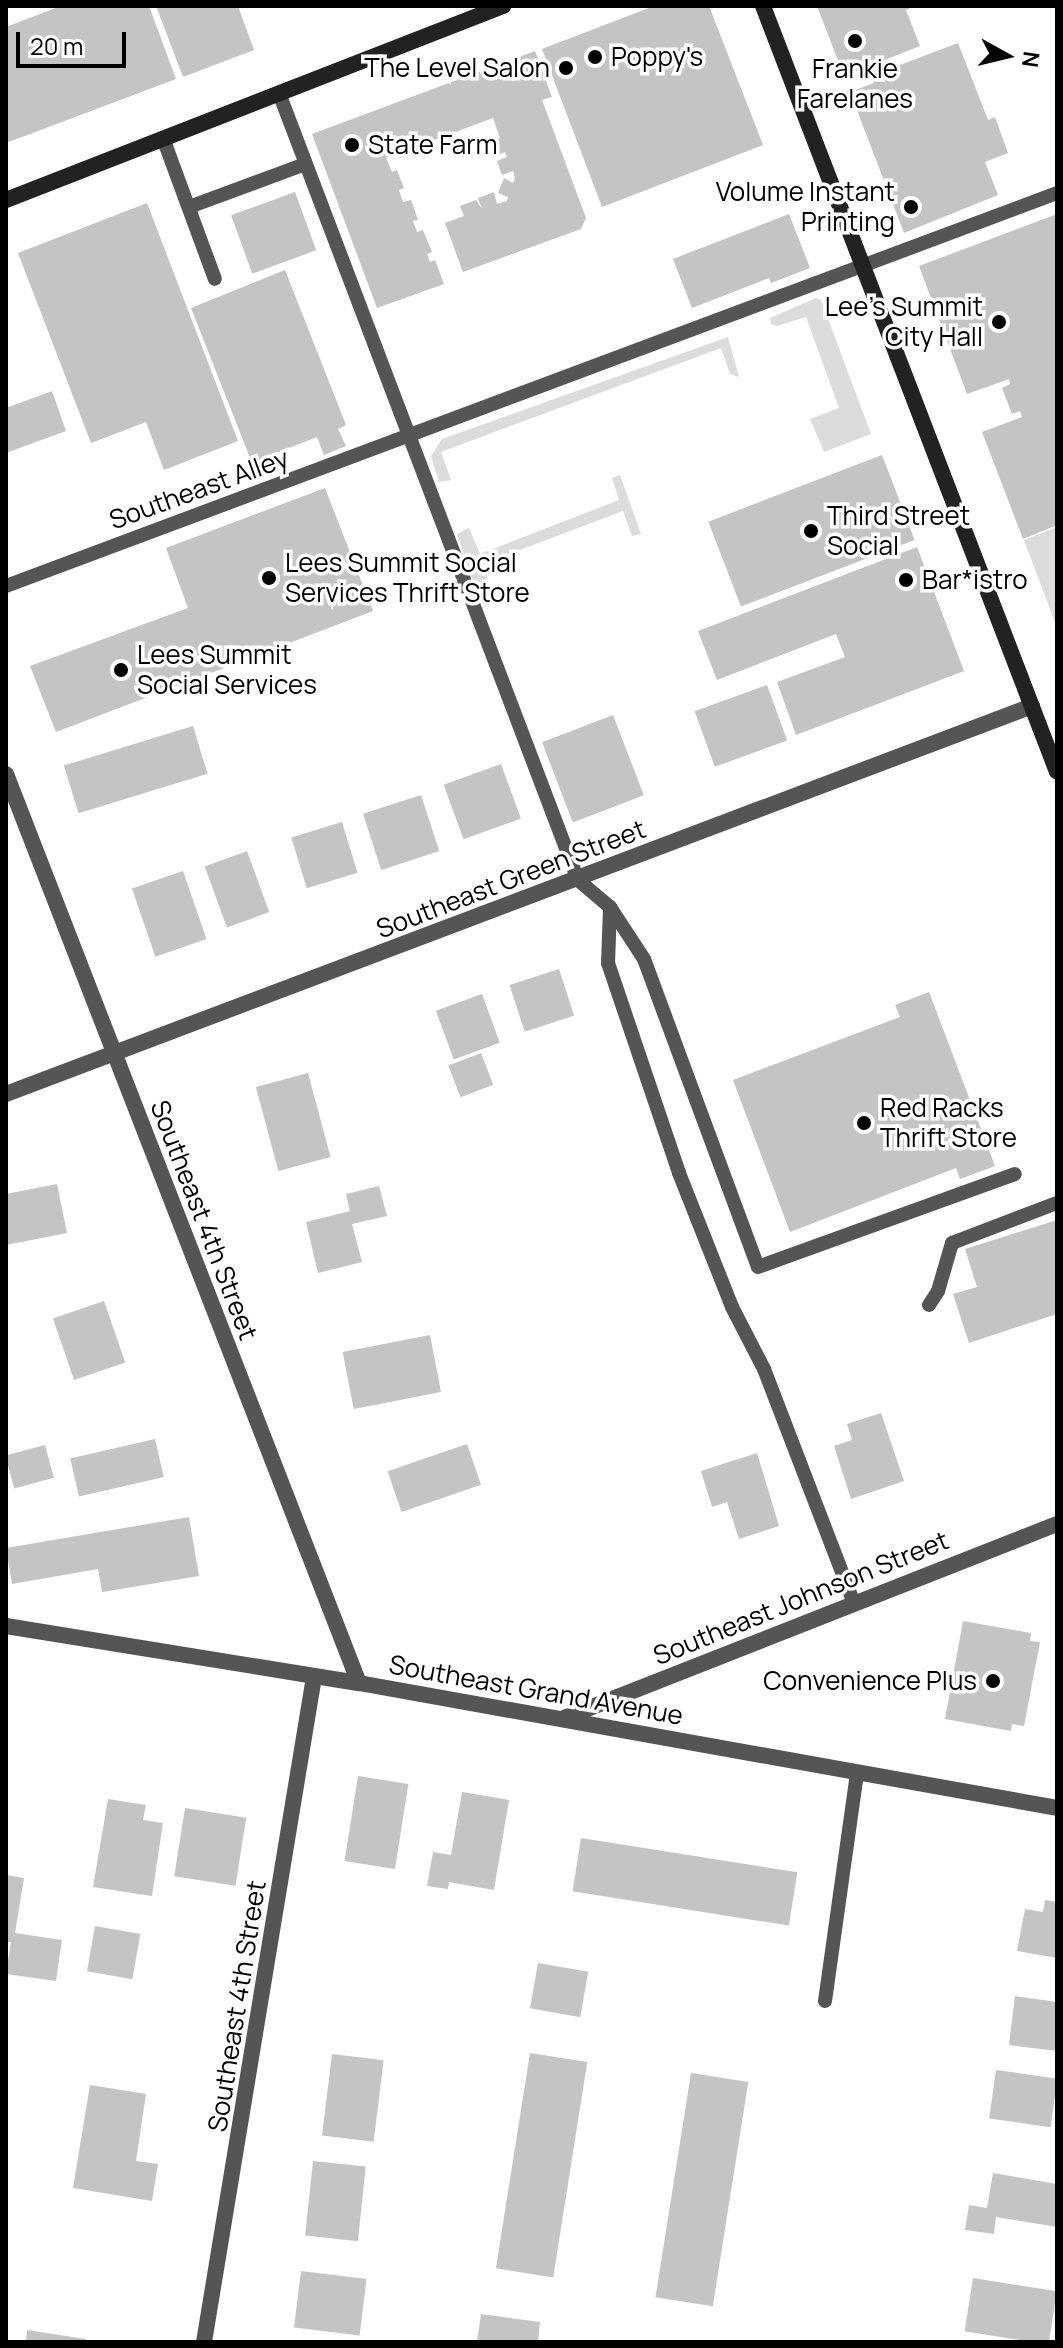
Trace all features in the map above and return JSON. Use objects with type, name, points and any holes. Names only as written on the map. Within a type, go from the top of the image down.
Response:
[{"type":"main road","points":[[6,200],[503,6]]},
{"type":"main road","points":[[763,6],[1057,772]]},
{"type":"street","name":"Southeast Green Street","points":[[6,1094],[1032,706]]},
{"type":"street","name":"Southeast 4th Street","points":[[6,774],[359,1683]]},
{"type":"street","name":"Southeast Johnson Street","points":[[563,1718],[853,1601],[1057,1524]]},
{"type":"street","name":"Southeast Grand Avenue","points":[[6,1626],[563,1718],[1057,1808]]},
{"type":"street","name":"Southeast 4th Street","points":[[204,2342],[314,1677]]},
{"type":"lane","points":[[279,93],[578,880],[610,907],[644,959],[758,1267],[1015,1174]]},
{"type":"lane","points":[[163,138],[215,279]]},
{"type":"lane","points":[[189,207],[305,164]]},
{"type":"lane","name":"Southeast Alley","points":[[6,586],[409,438],[864,263],[1057,193]]},
{"type":"lane","points":[[610,907],[608,963],[679,1173],[732,1307],[764,1369],[853,1601]]},
{"type":"lane","points":[[929,1305],[938,1291],[952,1243],[1057,1203]]},
{"type":"lane","points":[[825,2001],[857,1772]]},
{"type":"shaded area","points":[[816,298],[821,300],[871,434],[824,452],[810,419],[839,408],[806,317],[777,326],[771,324],[770,318]]},
{"type":"shaded area","points":[[728,337],[739,377],[730,374],[721,348],[441,452],[451,480],[439,482],[431,456],[442,439]]},
{"type":"shaded area","points":[[620,475],[641,534],[632,536],[623,511],[483,564],[491,590],[476,590],[457,534],[469,528],[480,554],[619,500],[612,478]]},
{"type":"shaded area","points":[[1057,527],[1057,628],[1024,540]]},
{"type":"building","points":[[61,6],[149,6],[176,79],[6,143],[6,27]]},
{"type":"building","points":[[156,6],[238,6],[254,50],[183,77]]},
{"type":"building","points":[[654,6],[709,6],[763,145],[602,207],[542,49]]},
{"type":"building","points":[[817,6],[915,6],[906,10],[920,46],[844,76]]},
{"type":"building","points":[[958,43],[988,120],[995,117],[1008,153],[985,162],[998,195],[904,233],[850,92],[874,83],[871,76]]},
{"type":"building","points":[[535,51],[552,97],[542,100],[586,218],[581,229],[463,272],[445,223],[464,216],[460,206],[476,200],[482,209],[478,198],[494,192],[497,204],[507,201],[508,197],[498,193],[504,178],[513,183],[515,178],[513,171],[502,175],[497,161],[507,157],[505,152],[496,156],[490,142],[500,138],[493,118],[386,158],[392,172],[397,170],[404,188],[399,190],[403,202],[411,200],[418,220],[413,221],[417,232],[423,230],[432,252],[427,254],[430,262],[435,260],[444,284],[377,308],[312,134]]},
{"type":"building","points":[[295,192],[316,250],[252,274],[231,215]]},
{"type":"building","points":[[147,203],[238,441],[164,470],[146,422],[91,443],[18,253]]},
{"type":"building","points":[[789,214],[810,268],[771,283],[769,278],[692,308],[673,259]]},
{"type":"building","name":"Lee's Summit City Hall","points":[[1057,214],[1057,525],[1023,539],[982,432],[1022,417],[1020,411],[1012,414],[1002,388],[1010,384],[1009,379],[967,394],[919,266]]},
{"type":"building","points":[[285,270],[346,425],[338,429],[346,446],[324,455],[317,437],[276,453],[281,463],[256,473],[191,308]]},
{"type":"building","points":[[52,391],[66,431],[6,453],[6,408]]},
{"type":"building","name":"Third Street Social","points":[[882,455],[915,540],[741,607],[708,522]]},
{"type":"building","name":"Lees Summit Social Services Thrift Store","points":[[325,488],[373,611],[56,732],[30,666],[188,608],[166,548]]},
{"type":"building","points":[[917,547],[964,671],[796,735],[777,682],[845,657],[836,634],[717,680],[698,631]]},
{"type":"building","points":[[767,685],[787,740],[715,767],[695,711]]},
{"type":"building","points":[[613,715],[644,795],[573,823],[542,742]]},
{"type":"building","points":[[193,726],[208,774],[79,813],[64,765]]},
{"type":"building","points":[[501,764],[521,819],[464,839],[444,785]]},
{"type":"building","points":[[421,795],[439,851],[381,870],[363,814]]},
{"type":"building","points":[[342,822],[357,873],[307,888],[291,837]]},
{"type":"building","points":[[247,851],[269,912],[227,927],[205,866]]},
{"type":"building","points":[[183,871],[206,939],[155,957],[132,889]]},
{"type":"building","points":[[559,969],[574,1016],[525,1032],[510,985]]},
{"type":"building","name":"Red Racks Thrift Store","points":[[929,992],[995,1166],[960,1179],[956,1168],[790,1232],[733,1080],[900,1017],[895,1005]]},
{"type":"building","points":[[482,994],[500,1043],[454,1060],[436,1011]]},
{"type":"building","points":[[481,1053],[493,1085],[461,1097],[448,1066]]},
{"type":"building","points":[[308,1073],[331,1157],[278,1171],[256,1087]]},
{"type":"building","points":[[57,1184],[67,1233],[6,1245],[6,1194]]},
{"type":"building","points":[[379,1186],[387,1216],[352,1224],[362,1262],[318,1273],[306,1222],[350,1211],[346,1194]]},
{"type":"building","points":[[1057,1220],[1057,1314],[969,1343],[953,1294],[977,1287],[965,1249]]},
{"type":"building","points":[[104,1301],[125,1362],[74,1380],[53,1319]]},
{"type":"building","points":[[430,1335],[441,1392],[354,1409],[343,1352]]},
{"type":"building","points":[[881,1413],[904,1481],[851,1499],[834,1446],[852,1440],[847,1424]]},
{"type":"building","points":[[155,1439],[164,1477],[79,1497],[70,1459]]},
{"type":"building","points":[[467,1444],[481,1485],[402,1512],[388,1471]]},
{"type":"building","points":[[45,1445],[54,1478],[14,1488],[6,1455]]},
{"type":"building","points":[[757,1453],[779,1526],[739,1539],[727,1502],[712,1507],[701,1471]]},
{"type":"building","points":[[189,1517],[199,1576],[102,1592],[98,1569],[12,1584],[6,1548]]},
{"type":"building","name":"Convenience Plus","points":[[963,1621],[1031,1633],[1030,1641],[1040,1642],[1024,1726],[1012,1724],[1011,1731],[945,1719]]},
{"type":"building","points":[[358,1776],[408,1784],[395,1869],[345,1861]]},
{"type":"building","points":[[462,1792],[509,1800],[494,1890],[449,1882],[448,1889],[427,1886],[433,1852],[451,1855]]},
{"type":"building","points":[[108,1799],[146,1805],[143,1820],[163,1823],[152,1896],[93,1887]]},
{"type":"building","points":[[185,1808],[246,1818],[235,1886],[174,1876]]},
{"type":"building","points":[[581,1838],[797,1872],[789,1926],[573,1891]]},
{"type":"building","points":[[6,1875],[24,1878],[15,1933],[62,1940],[56,1981],[6,1974],[11,1942],[6,1942]]},
{"type":"building","points":[[1045,1900],[1057,1902],[1057,1958],[1017,1951],[1025,1909],[1043,1912]]},
{"type":"building","points":[[95,1926],[140,1934],[132,1979],[87,1971]]},
{"type":"building","points":[[538,1963],[588,1972],[580,2017],[530,2008]]},
{"type":"building","points":[[1015,1996],[1057,2002],[1057,2051],[1009,2045]]},
{"type":"building","points":[[530,2053],[587,2062],[553,2277],[496,2268]]},
{"type":"building","points":[[332,2054],[384,2060],[374,2142],[322,2135]]},
{"type":"building","points":[[996,2070],[1057,2079],[1051,2127],[989,2119]]},
{"type":"building","points":[[691,2073],[748,2082],[713,2306],[655,2297]]},
{"type":"building","points":[[90,2085],[146,2094],[136,2161],[158,2164],[152,2201],[73,2188]]},
{"type":"building","points":[[313,2161],[366,2167],[358,2241],[305,2236]]},
{"type":"building","points":[[993,2173],[1057,2184],[1057,2227],[996,2217],[994,2234],[965,2230],[969,2205],[987,2208]]},
{"type":"building","points":[[301,2271],[367,2279],[360,2336],[294,2328]]},
{"type":"building","points":[[973,2278],[1057,2291],[1049,2342],[965,2331]]},
{"type":"building","points":[[481,2314],[540,2322],[538,2342],[477,2342]]},
{"type":"building","points":[[27,2330],[86,2339],[85,2342],[26,2342]]},
{"type":"place","name":"Frankie Farelanes","points":[[855,41]]},
{"type":"place","name":"Poppy's","points":[[595,57]]},
{"type":"place","name":"The Level Salon","points":[[566,68]]},
{"type":"place","name":"State Farm","points":[[352,145]]},
{"type":"place","name":"Volume Instant Printing","points":[[911,207]]},
{"type":"place","name":"Lee's Summit City Hall","points":[[999,322]]},
{"type":"place","name":"Third Street Social","points":[[811,531]]},
{"type":"place","name":"Lees Summit Social Services Thrift Store","points":[[269,578]]},
{"type":"place","name":"Bar*istro","points":[[906,580]]},
{"type":"place","name":"Lees Summit Social Services","points":[[121,670]]},
{"type":"place","name":"Red Racks Thrift Store","points":[[864,1123]]},
{"type":"place","name":"Convenience Plus","points":[[993,1681]]}]
